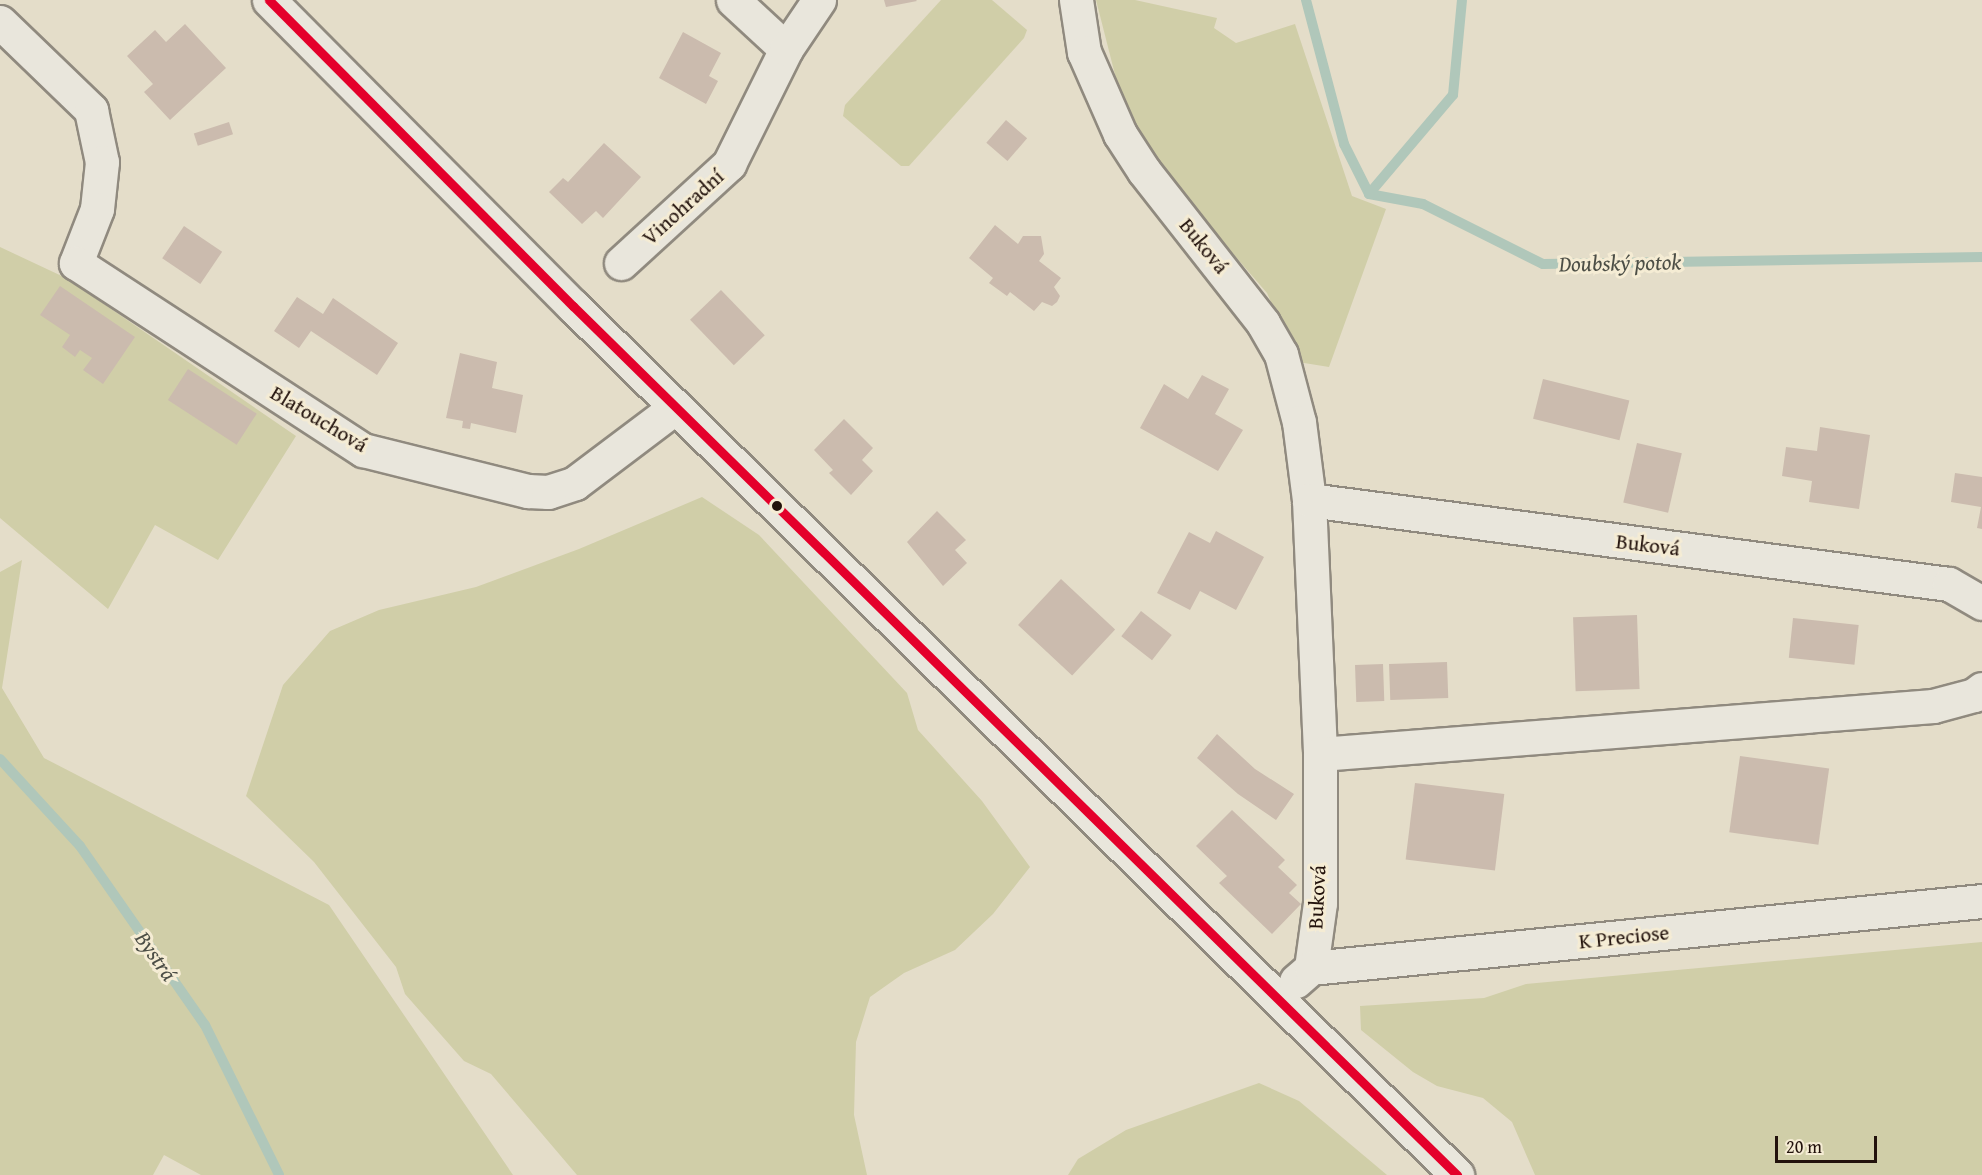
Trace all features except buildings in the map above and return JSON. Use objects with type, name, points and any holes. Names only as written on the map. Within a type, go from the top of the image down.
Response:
[{"type":"street","points":[[269,0],[676,407],[1457,1175]]},
{"type":"street","points":[[733,0],[786,49]]},
{"type":"street","name":"Vinohradní","points":[[621,263],[729,164],[786,49],[819,0]]},
{"type":"street","name":"Buková","points":[[1076,0],[1084,52],[1120,134],[1144,171],[1242,292],[1281,354],[1299,422],[1309,500],[1320,754],[1320,903],[1311,968]]},
{"type":"street","name":"Blatouchová","points":[[0,22],[91,110],[102,162],[97,209],[76,263],[363,450],[528,491],[548,492],[575,483],[676,407]]},
{"type":"street","name":"Buková","points":[[1309,500],[1949,584],[1982,603]]},
{"type":"street","points":[[1320,754],[1933,706],[1974,695],[1982,689]]},
{"type":"street","name":"K Preciose","points":[[1311,968],[1982,901]]},
{"type":"street","points":[[1276,998],[1311,968]]},
{"type":"shaded area","points":[[941,0],[992,0],[1027,30],[1024,38],[909,166],[901,166],[843,116],[845,105]]},
{"type":"shaded area","points":[[1096,0],[1135,0],[1217,18],[1214,28],[1236,43],[1295,24],[1352,196],[1386,209],[1329,367],[1298,362],[1267,293],[1165,175],[1123,106]]},
{"type":"shaded area","points":[[0,247],[66,278],[296,436],[218,560],[155,525],[108,609],[0,518]]},
{"type":"shaded area","points":[[702,497],[759,535],[907,693],[918,730],[982,801],[1030,867],[993,914],[955,950],[904,973],[870,997],[856,1042],[854,1115],[867,1175],[577,1175],[491,1074],[464,1061],[405,994],[396,967],[314,862],[246,796],[283,685],[330,631],[379,610],[476,587],[579,549]]},
{"type":"shaded area","points":[[22,560],[2,688],[44,758],[329,905],[513,1175],[201,1175],[164,1155],[153,1175],[0,1175],[0,572]]},
{"type":"shaded area","points":[[1982,942],[1982,1175],[1535,1175],[1512,1122],[1483,1098],[1437,1086],[1413,1072],[1361,1030],[1360,1006],[1484,998],[1526,984]]},
{"type":"shaded area","points":[[1259,1083],[1299,1101],[1387,1175],[1068,1175],[1078,1159],[1126,1130]]},
{"type":"waterway","name":"Doubský potok","points":[[1306,0],[1344,144],[1369,194],[1423,204],[1543,264],[1982,257]]},
{"type":"waterway","points":[[1369,194],[1453,95],[1462,0]]},
{"type":"waterway","name":"Bystrá","points":[[0,759],[80,846],[205,1025],[279,1175]]},
{"type":"transit line","points":[[269,0],[573,306],[1457,1175]]}]
